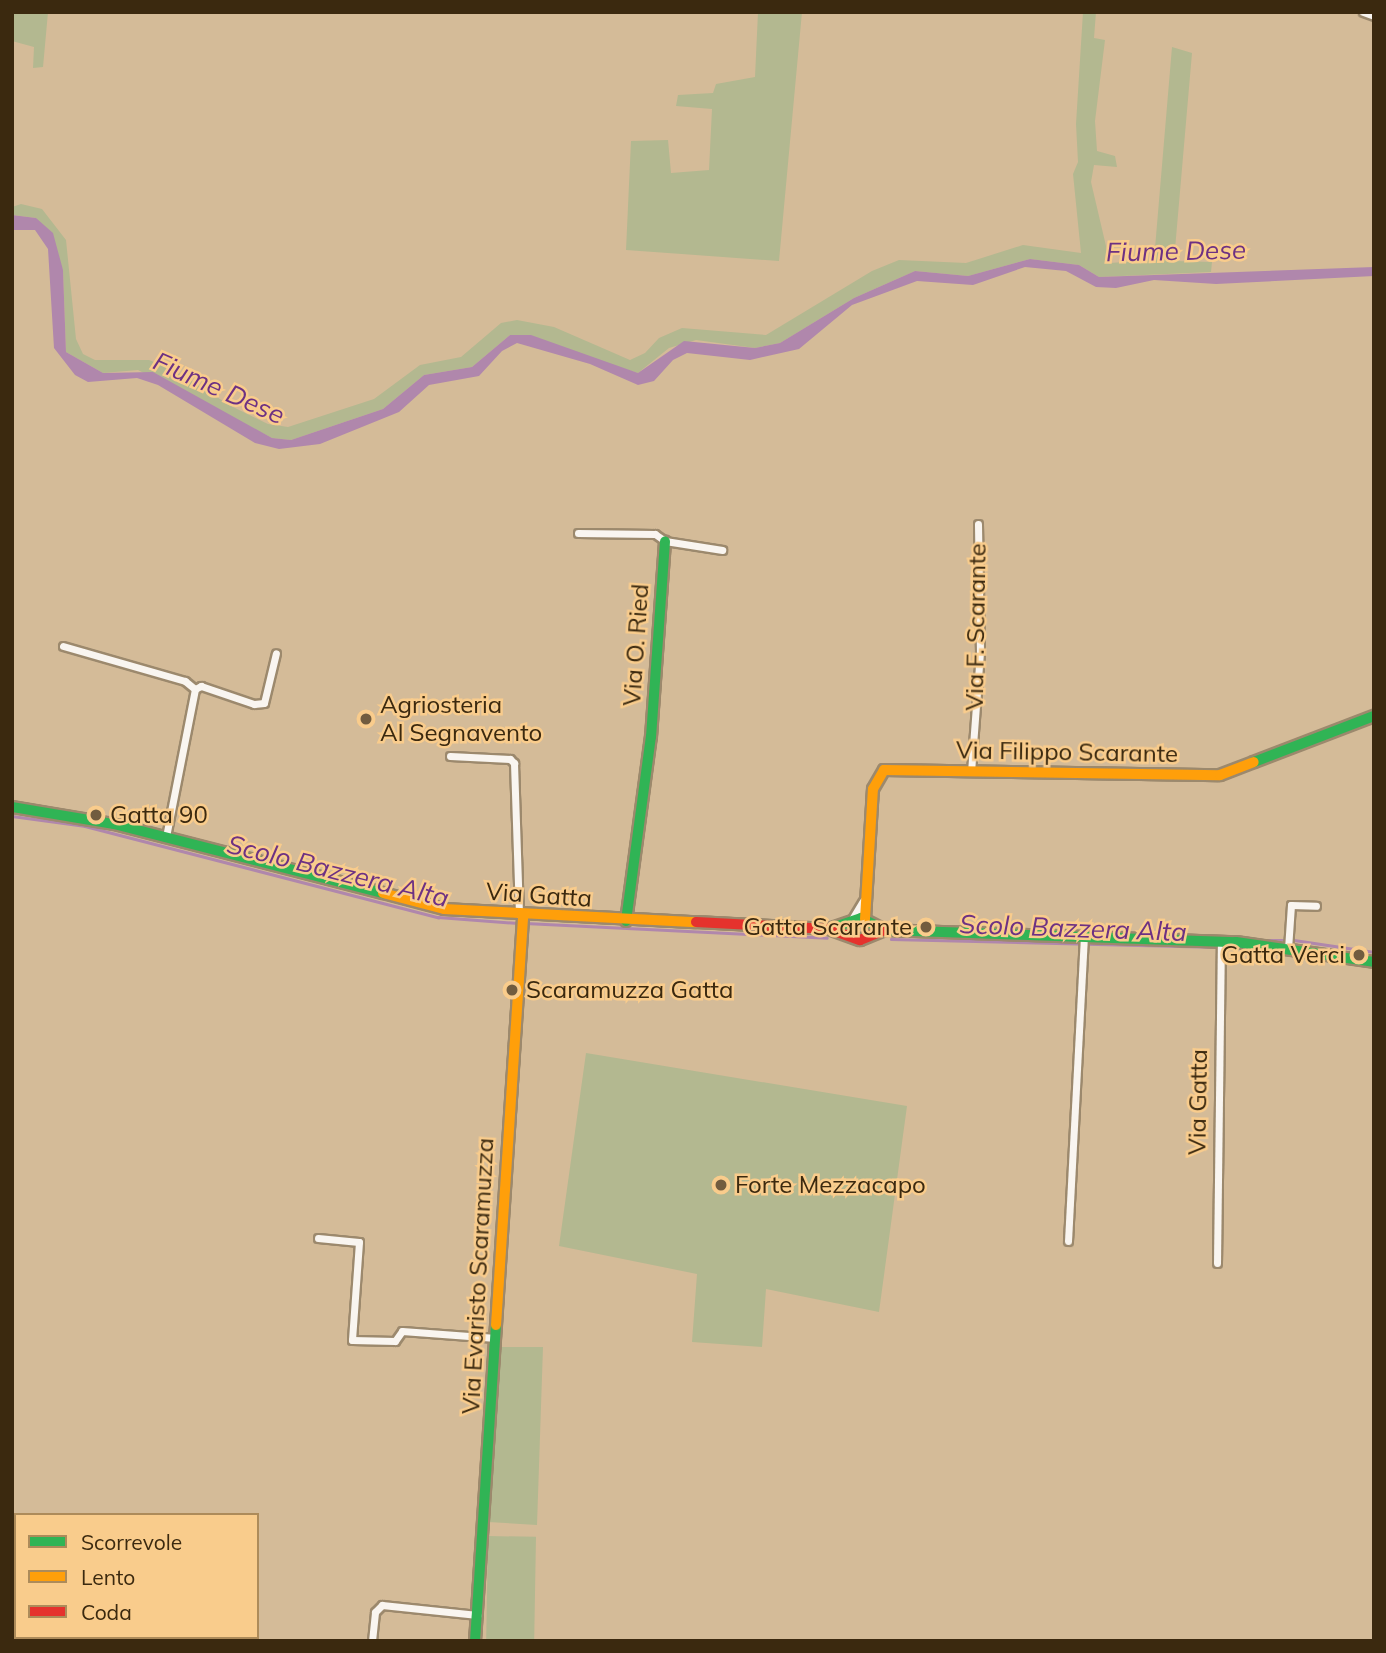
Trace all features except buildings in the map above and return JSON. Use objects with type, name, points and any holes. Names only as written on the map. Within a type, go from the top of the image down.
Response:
[{"type":"street","points":[[1363,12],[1374,16]]},
{"type":"street","name":"Via F. Scarante","points":[[971,772],[980,652],[978,524]]},
{"type":"street","points":[[578,533],[654,534],[665,541],[722,551]]},
{"type":"street","name":"Via O. Ried","points":[[649,752],[665,541]]},
{"type":"street","points":[[63,646],[185,681],[195,689]]},
{"type":"street","points":[[195,689],[201,686],[254,704],[264,703],[276,653]]},
{"type":"street","points":[[166,837],[195,689]]},
{"type":"street","name":"Via Filippo Scarante","points":[[867,921],[863,901],[873,789],[878,775],[893,768],[971,772],[1220,775],[1374,716]]},
{"type":"street","name":"Via Gatta","points":[[626,921],[649,752]]},
{"type":"street","points":[[450,757],[510,759],[514,763],[521,914]]},
{"type":"street","name":"Via Gatta","points":[[12,807],[87,818],[423,905],[626,921],[829,929],[860,940],[885,930],[1084,942],[1288,949],[1374,962]]},
{"type":"street","name":"Via Filippo Scarante","points":[[851,920],[863,901]]},
{"type":"street","points":[[1288,949],[1291,905],[1316,906]]},
{"type":"street","name":"Via Evaristo Scaramuzza","points":[[475,1641],[521,914]]},
{"type":"street","points":[[848,934],[851,920]]},
{"type":"street","name":"Via Gatta","points":[[829,929],[851,920],[867,921],[885,930]]},
{"type":"street","points":[[867,921],[867,936]]},
{"type":"street","points":[[1068,1241],[1084,942]]},
{"type":"street","name":"Via Gatta","points":[[1217,1264],[1221,947]]},
{"type":"street","points":[[318,1238],[359,1242],[352,1340],[395,1341],[402,1331],[496,1338]]},
{"type":"street","points":[[372,1641],[375,1612],[382,1605],[477,1615]]},
{"type":"green space","points":[[12,12],[48,12],[43,67],[33,68],[34,47],[12,41]]},
{"type":"green space","points":[[758,12],[802,12],[779,261],[626,250],[631,141],[668,140],[671,173],[709,170],[712,109],[676,106],[678,95],[713,93],[716,84],[755,77]]},
{"type":"green space","points":[[1083,12],[1096,12],[1094,38],[1105,40],[1095,121],[1097,151],[1115,156],[1117,167],[1094,165],[1091,182],[1110,263],[1154,260],[1172,47],[1192,53],[1174,261],[1212,262],[1211,272],[1099,277],[1079,265],[1030,259],[968,276],[915,271],[854,298],[780,343],[755,348],[696,340],[669,348],[638,373],[510,335],[472,367],[424,375],[383,409],[291,440],[272,438],[138,370],[103,373],[66,352],[63,270],[36,218],[12,215],[12,207],[21,204],[42,209],[66,240],[76,339],[83,354],[95,360],[149,360],[174,370],[231,406],[268,424],[288,427],[374,399],[420,365],[461,357],[501,323],[517,320],[554,327],[630,360],[645,353],[659,338],[682,328],[766,335],[872,271],[899,260],[966,263],[1023,245],[1081,253],[1073,174],[1078,162],[1076,124]]},
{"type":"green space","points":[[586,1053],[907,1106],[879,1312],[766,1289],[762,1347],[692,1342],[697,1274],[559,1246]]},
{"type":"green space","points":[[501,1347],[543,1347],[537,1525],[488,1522]]},
{"type":"green space","points":[[488,1536],[536,1537],[534,1641],[486,1641]]},
{"type":"shaded area","points":[[12,215],[36,218],[53,233],[63,270],[66,352],[103,373],[153,372],[272,438],[291,440],[383,409],[424,375],[472,367],[510,335],[531,335],[638,373],[684,341],[755,348],[780,343],[854,298],[915,271],[968,276],[1030,259],[1079,265],[1099,277],[1374,267],[1374,276],[1216,284],[1154,280],[1116,288],[1096,287],[1066,271],[1025,267],[973,285],[917,281],[852,305],[799,349],[750,360],[687,353],[673,360],[654,381],[638,385],[590,364],[517,343],[502,351],[479,376],[429,385],[399,412],[320,444],[279,449],[255,443],[158,385],[137,378],[88,382],[75,375],[54,348],[48,249],[35,230],[12,230]]},
{"type":"waterway","name":"Scolo Bazzera Alta","points":[[12,816],[85,826],[438,917],[518,923]]},
{"type":"waterway","name":"Scolo Bazzera Alta","points":[[525,923],[827,938]]},
{"type":"waterway","name":"Scolo Bazzera Alta","points":[[891,939],[1250,948]]},
{"type":"waterway","name":"Scolo Bazzera Alta","points":[[1253,940],[1285,940]]},
{"type":"waterway","name":"Scolo Bazzera Alta","points":[[1294,940],[1374,952]]},
{"type":"traffic: fast","points":[[626,921],[651,737],[665,541]]},
{"type":"traffic: fast","points":[[1254,762],[1374,716]]},
{"type":"traffic: fast","points":[[12,807],[114,824],[383,893]]},
{"type":"traffic: fast","points":[[829,929],[861,918],[885,930],[1236,942],[1374,962]]},
{"type":"traffic: fast","points":[[475,1641],[496,1325]]},
{"type":"traffic: slow","points":[[865,919],[873,789],[884,770],[1220,775],[1254,762]]},
{"type":"traffic: slow","points":[[383,893],[444,909],[696,922]]},
{"type":"traffic: slow","points":[[496,1325],[523,914]]},
{"type":"traffic: jam","points":[[696,922],[829,929],[860,940],[885,930]]},
{"type":"place","name":"Agriosteria Al Segnavento","points":[[366,719]]},
{"type":"place","name":"Gatta 90","points":[[96,815]]},
{"type":"place","name":"Gatta Scarante","points":[[926,927]]},
{"type":"place","name":"Gatta Verci","points":[[1359,955]]},
{"type":"place","name":"Scaramuzza Gatta","points":[[512,990]]},
{"type":"place","name":"Forte Mezzacapo","points":[[721,1185]]},
{"type":"water label","name":"Fiume Dese","points":[[1176,251]]},
{"type":"water label","name":"Fiume Dese","points":[[219,388]]}]
